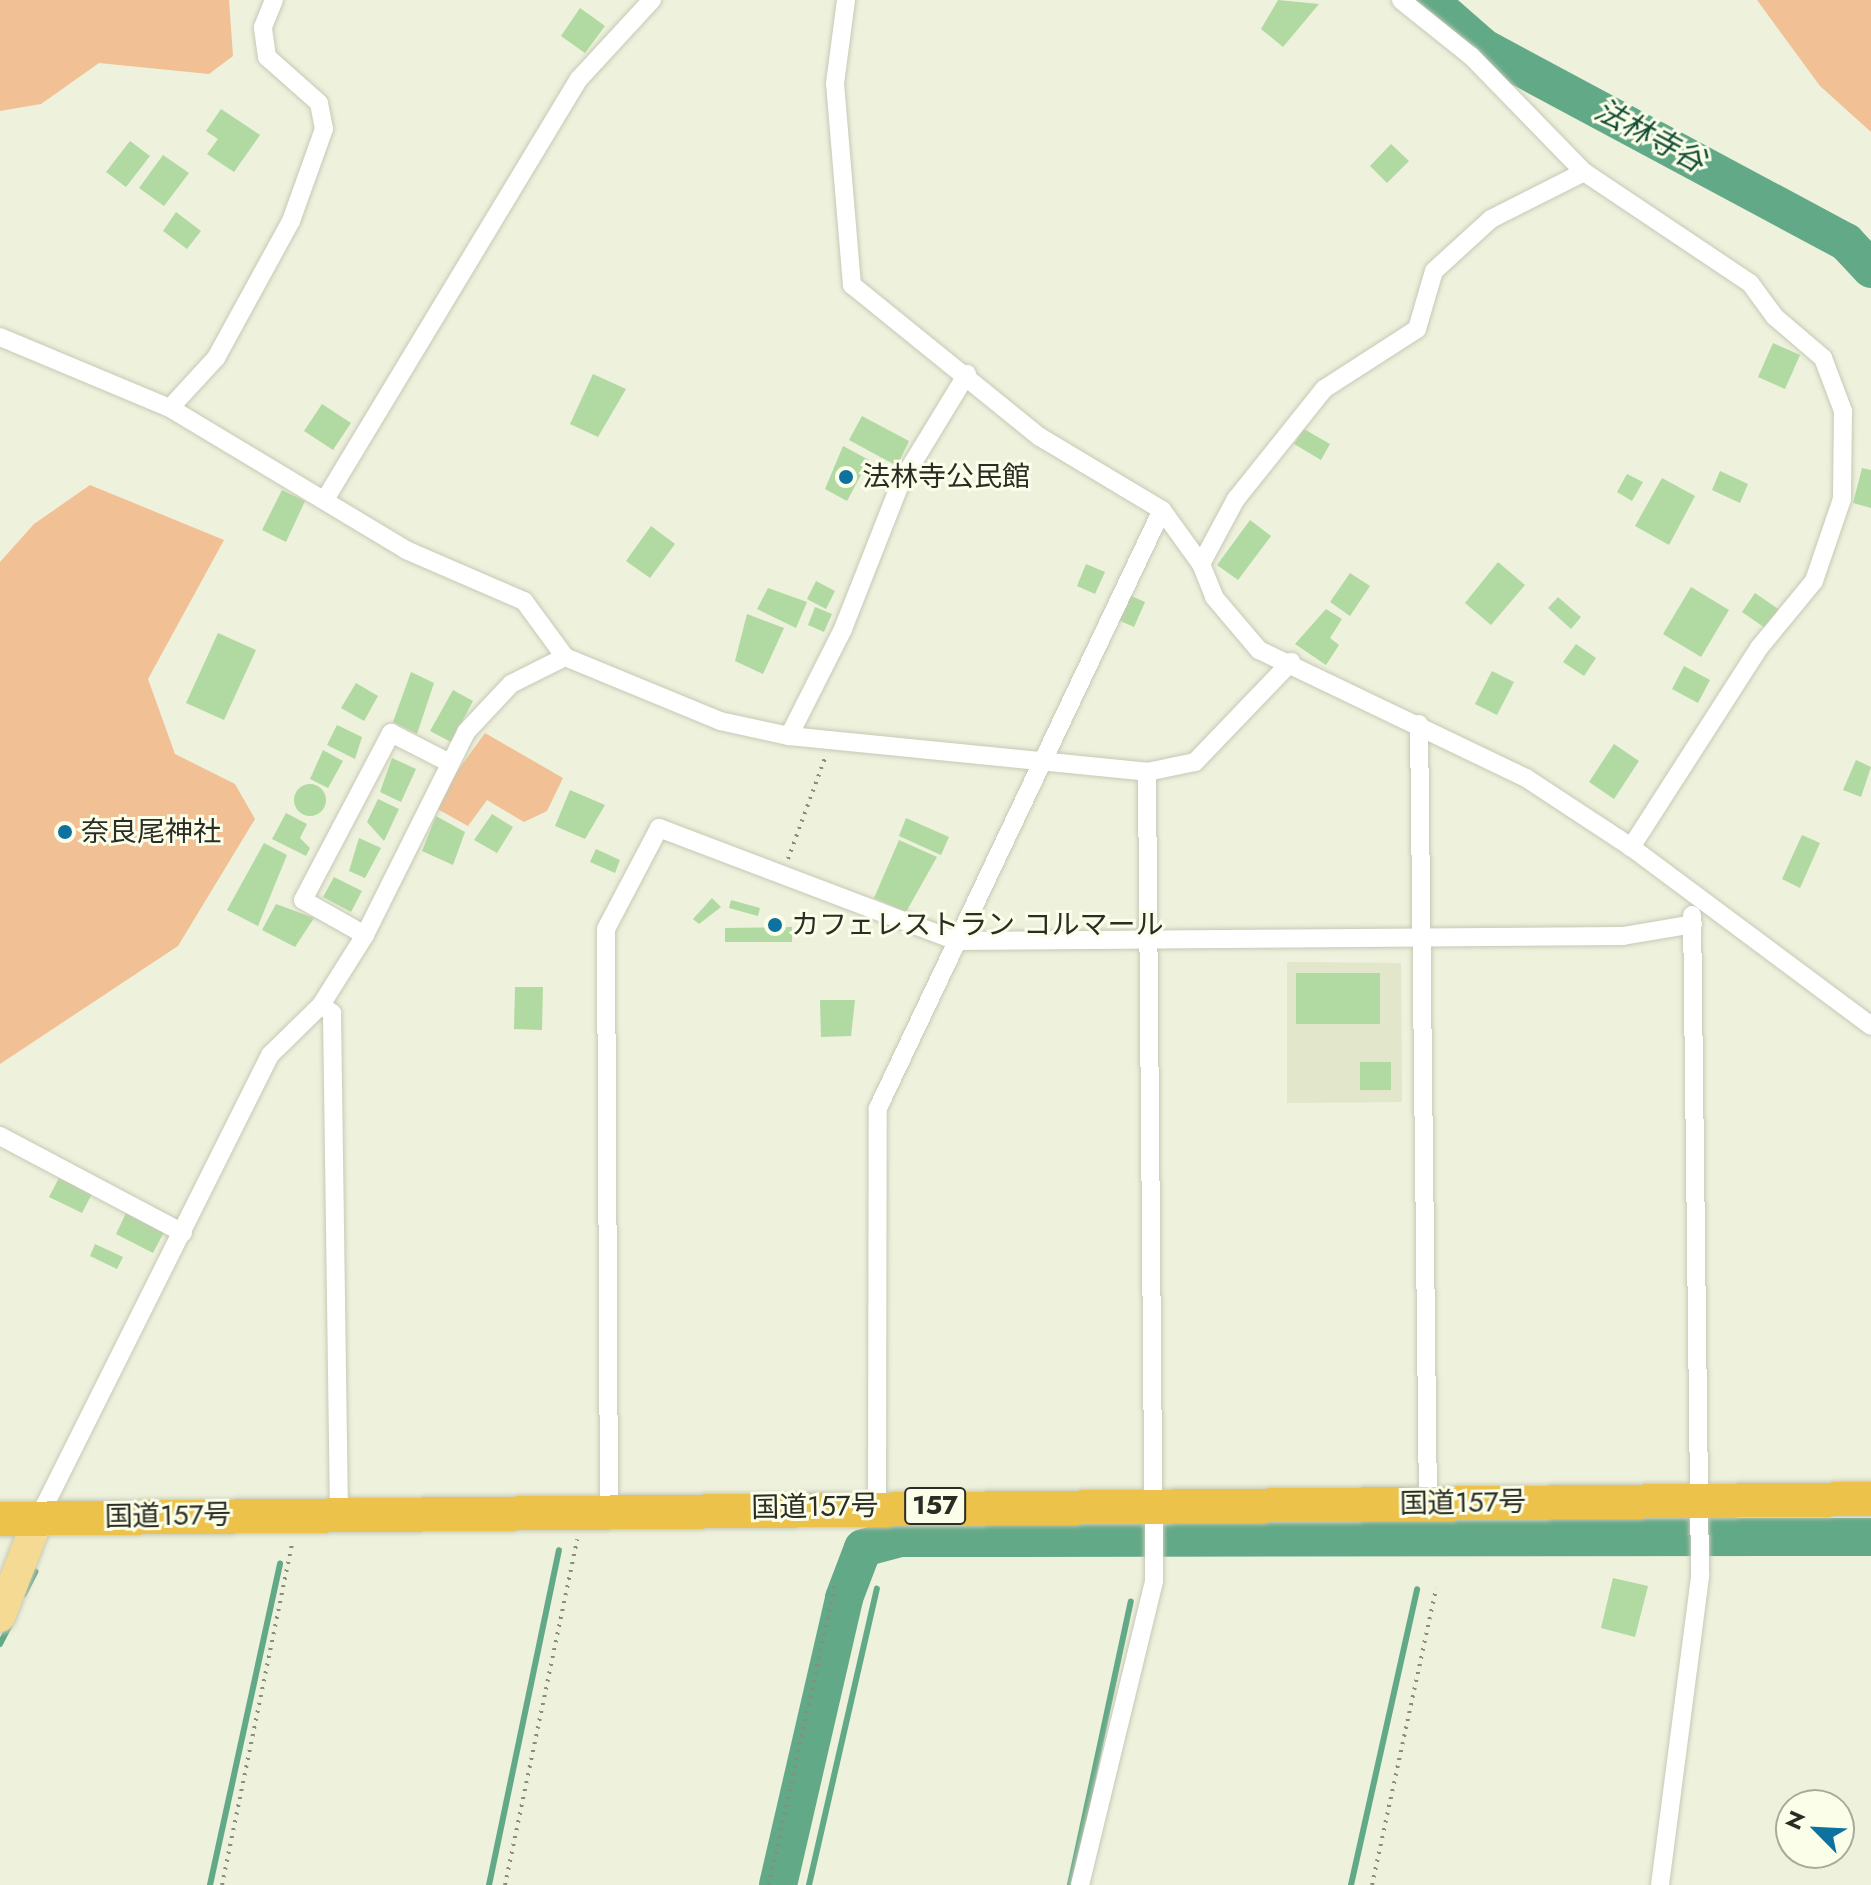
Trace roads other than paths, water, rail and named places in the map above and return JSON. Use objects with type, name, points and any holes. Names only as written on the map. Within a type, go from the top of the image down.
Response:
[{"type":"highway","name":"国道157号","points":[[0,1519],[877,1506],[1152,1514],[1428,1504],[1871,1499]]},
{"type":"main road","points":[[0,1617],[38,1519]]},
{"type":"street","points":[[170,408],[216,358],[291,221],[324,129],[319,103],[267,57],[263,27],[274,0]]},
{"type":"street","points":[[846,0],[835,83],[852,285],[967,374],[1040,437],[1162,510],[1201,564],[1214,597],[1259,650],[1291,662],[1526,778],[1631,847],[1871,1026]]},
{"type":"street","points":[[1401,0],[1471,56],[1584,172],[1750,283],[1775,317],[1823,358],[1843,411],[1842,499],[1814,581],[1759,648],[1631,847]]},
{"type":"street","points":[[326,498],[579,79],[649,1]]},
{"type":"street","points":[[1201,564],[1236,499],[1324,389],[1417,329],[1434,271],[1491,219],[1584,172]]},
{"type":"street","points":[[0,337],[170,408],[326,498],[406,550],[524,601],[565,657],[720,721],[789,736],[1147,772],[1195,762],[1291,662]]},
{"type":"street","points":[[789,736],[843,629],[900,484],[967,374]]},
{"type":"street","points":[[877,1506],[878,1108],[1037,763],[1162,510]]},
{"type":"street","points":[[38,1519],[270,1055],[321,1005],[365,935],[466,732],[511,684],[565,657]]},
{"type":"street","points":[[1419,724],[1428,1504]]},
{"type":"street","points":[[365,935],[303,900],[391,733],[450,763]]},
{"type":"street","points":[[1080,1885],[1154,1565],[1147,772]]},
{"type":"street","points":[[596,1509],[606,929],[659,828],[781,879],[956,941],[1148,944],[1623,936],[1693,924]]},
{"type":"street","points":[[1660,1885],[1700,1575],[1702,1500],[1693,924],[1688,892]]},
{"type":"street","points":[[321,1005],[332,1013],[339,1512]]},
{"type":"street","points":[[0,1136],[183,1233]]},
{"type":"waterway","name":"法林寺谷","points":[[1429,0],[1484,48],[1846,242],[1871,269]]},
{"type":"waterway","points":[[778,1885],[844,1598],[863,1548],[901,1538],[1871,1537]]},
{"type":"waterway","points":[[489,1885],[559,1550]]},
{"type":"waterway","points":[[210,1885],[280,1564]]},
{"type":"waterway","points":[[24,1594],[35,1572]]},
{"type":"waterway","points":[[809,1885],[877,1589]]},
{"type":"waterway","points":[[1351,1885],[1417,1589]]},
{"type":"waterway","points":[[1070,1885],[1131,1601]]},
{"type":"waterway","points":[[0,1644],[9,1626]]},
{"type":"place","name":"法林寺公民館","points":[[846,477]]},
{"type":"place","name":"奈良尾神社","points":[[65,832]]},
{"type":"place","name":"カフェレストラン コルマール","points":[[775,925]]}]
